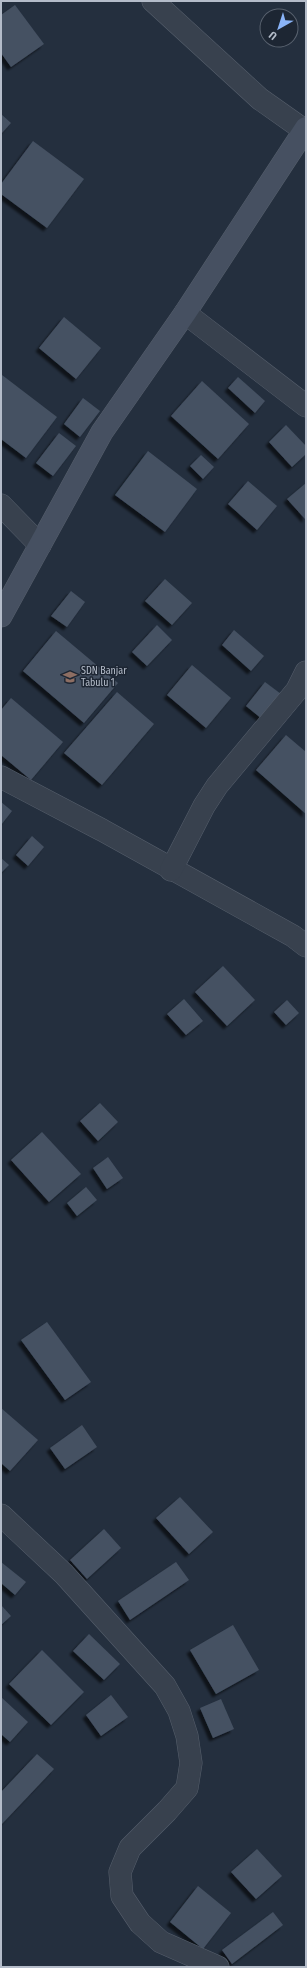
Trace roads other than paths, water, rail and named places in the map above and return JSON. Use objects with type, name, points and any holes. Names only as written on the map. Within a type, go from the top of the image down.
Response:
[{"type":"street","points":[[1,616],[102,432],[185,313],[305,129],[260,99],[153,1]]},
{"type":"street","points":[[185,313],[306,406]]},
{"type":"street","points":[[1,505],[40,545]]},
{"type":"street","points":[[172,870],[204,806],[217,786],[297,690],[306,672]]},
{"type":"street","points":[[1,777],[102,830],[292,936],[306,946]]},
{"type":"street","points":[[1,1515],[64,1574],[165,1686],[179,1711],[187,1736],[191,1763],[187,1788],[167,1811],[130,1848],[120,1872],[122,1896],[140,1923],[161,1942],[218,1967]]},
{"type":"place","name":"SDN Banjar Tabulu 1","points":[[70,677]]}]
